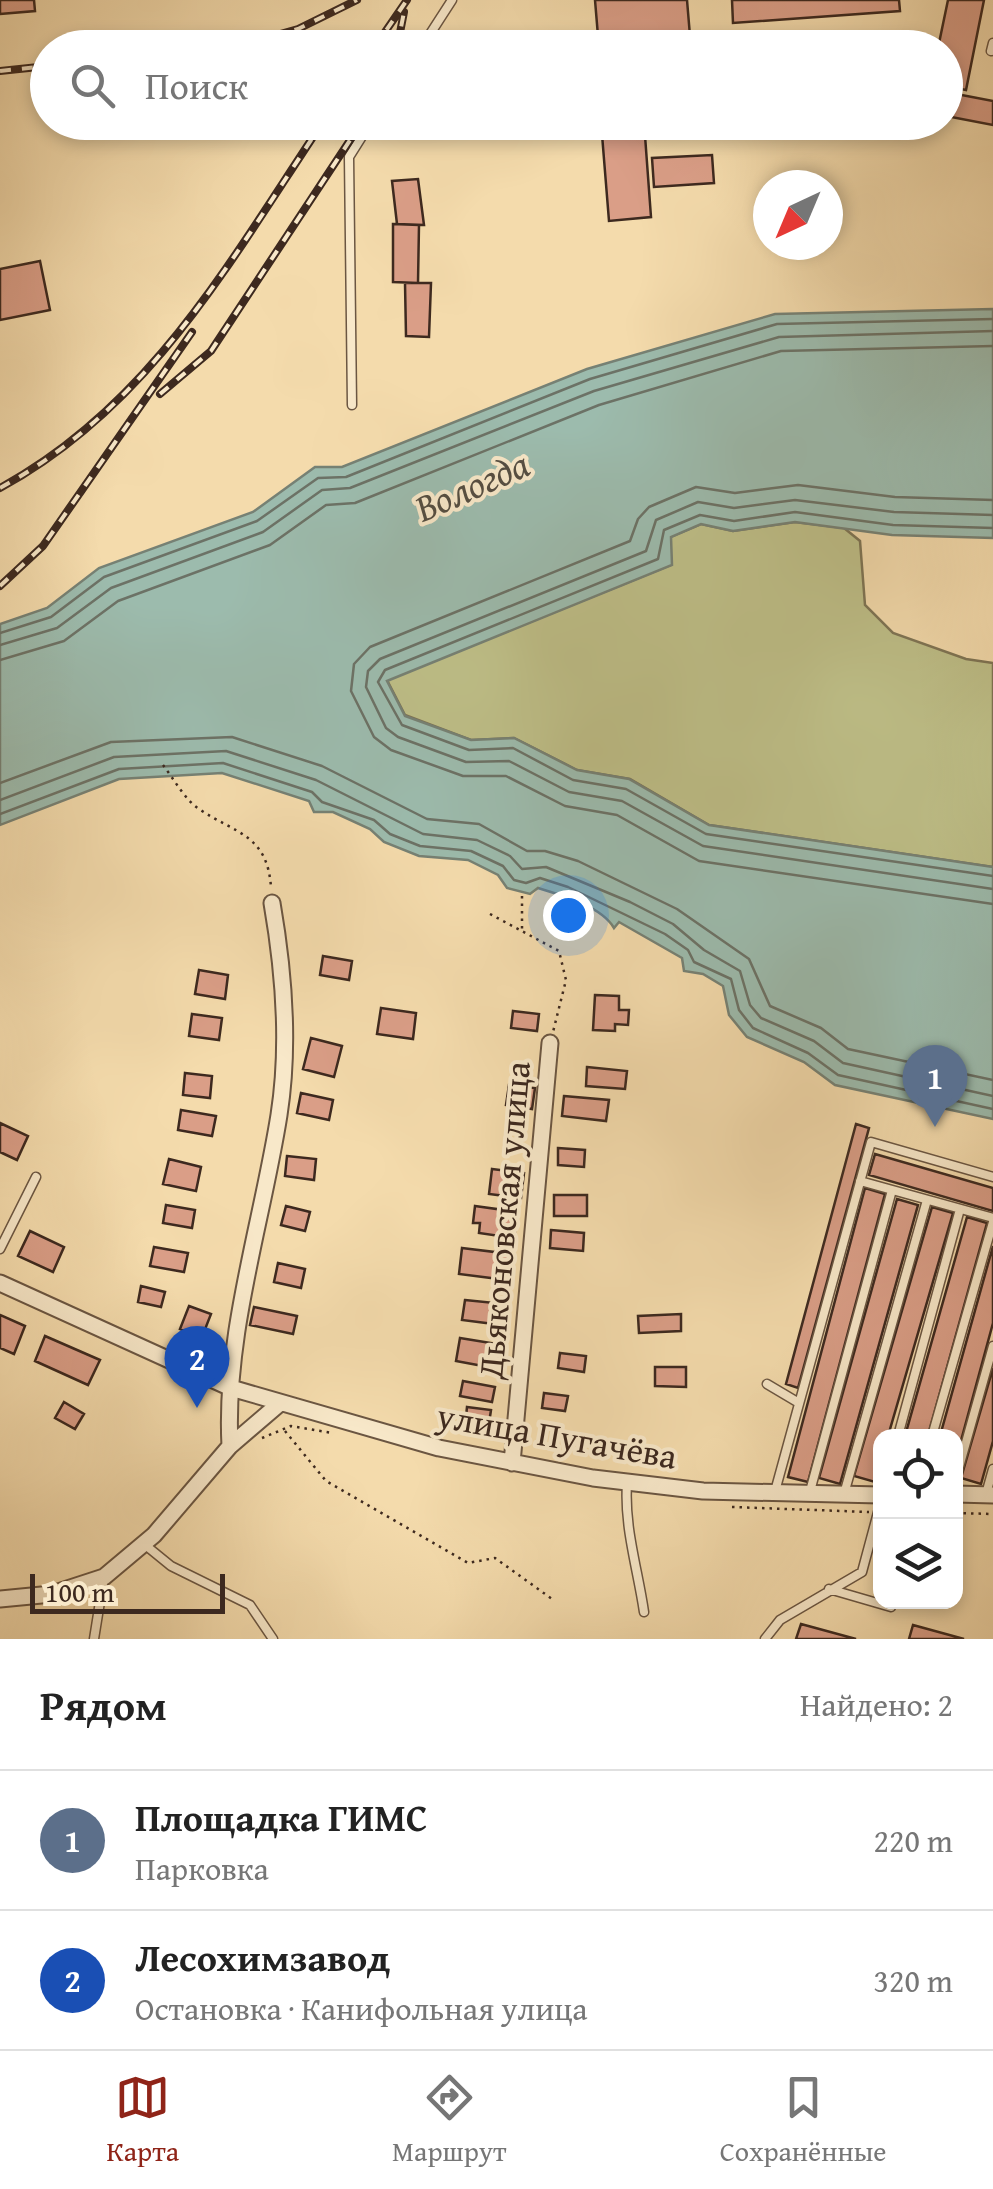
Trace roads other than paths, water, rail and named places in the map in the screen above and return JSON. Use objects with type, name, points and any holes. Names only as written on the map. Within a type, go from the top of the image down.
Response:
[{"type":"street","points":[[230,1446],[231,1388],[280,1110],[284,973],[272,903]]},
{"type":"street","name":"Дьяконовская улица","points":[[512,1463],[550,1043]]},
{"type":"street","name":"улица Пугачёва","points":[[0,1284],[231,1388],[279,1404],[512,1463],[627,1481],[774,1494],[873,1495]]},
{"type":"street","points":[[0,1599],[52,1594],[104,1577],[144,1544],[230,1446],[279,1404]]},
{"type":"street","points":[[963,1494],[989,1495]]},
{"type":"lane","points":[[433,30],[452,0]]},
{"type":"lane","points":[[352,405],[348,157],[359,140]]},
{"type":"lane","points":[[774,1494],[871,1142],[993,1177]]},
{"type":"lane","points":[[0,1249],[36,1177]]},
{"type":"lane","points":[[860,1182],[993,1220],[934,1429]]},
{"type":"lane","points":[[809,1495],[892,1190]]},
{"type":"lane","points":[[844,1495],[926,1200]]},
{"type":"lane","points":[[900,1429],[960,1209]]},
{"type":"lane","points":[[963,1453],[993,1346]]},
{"type":"lane","points":[[767,1384],[799,1403]]},
{"type":"lane","points":[[989,1495],[993,1470]]},
{"type":"lane","points":[[627,1481],[626,1518],[640,1570],[644,1612]]},
{"type":"lane","points":[[765,1639],[780,1620],[862,1572],[876,1519]]},
{"type":"lane","points":[[144,1544],[170,1566],[250,1606],[273,1639]]},
{"type":"lane","points":[[94,1639],[104,1577]]},
{"type":"lane","points":[[830,1589],[873,1602]]},
{"type":"water","name":"Вологда","points":[[993,309],[993,538],[892,535],[795,522],[733,531],[701,524],[671,537],[672,565],[387,681],[405,716],[471,740],[514,738],[577,770],[629,779],[709,825],[993,867],[993,1119],[835,1085],[804,1062],[747,1037],[729,1015],[723,986],[703,974],[684,971],[682,958],[619,922],[614,928],[600,913],[538,888],[530,894],[507,888],[498,875],[468,860],[419,856],[384,842],[370,829],[333,812],[314,812],[309,801],[222,773],[119,779],[0,825],[0,624],[47,608],[99,568],[253,512],[315,467],[342,467],[587,369],[775,314]]},
{"type":"railway","points":[[294,30],[357,0]]},
{"type":"railway","points":[[386,30],[407,0]]},
{"type":"railway","points":[[400,30],[404,12]]},
{"type":"railway","points":[[0,71],[30,68]]},
{"type":"railway","points":[[0,488],[53,454],[101,416],[144,373],[220,277],[311,140]]},
{"type":"railway","points":[[160,394],[211,351],[350,140]]},
{"type":"railway","points":[[0,586],[43,546],[192,332]]},
{"type":"place","name":"Площадка ГИМС","points":[[935,1127]]},
{"type":"place","name":"Лесохимзавод","points":[[197,1408]]}]
